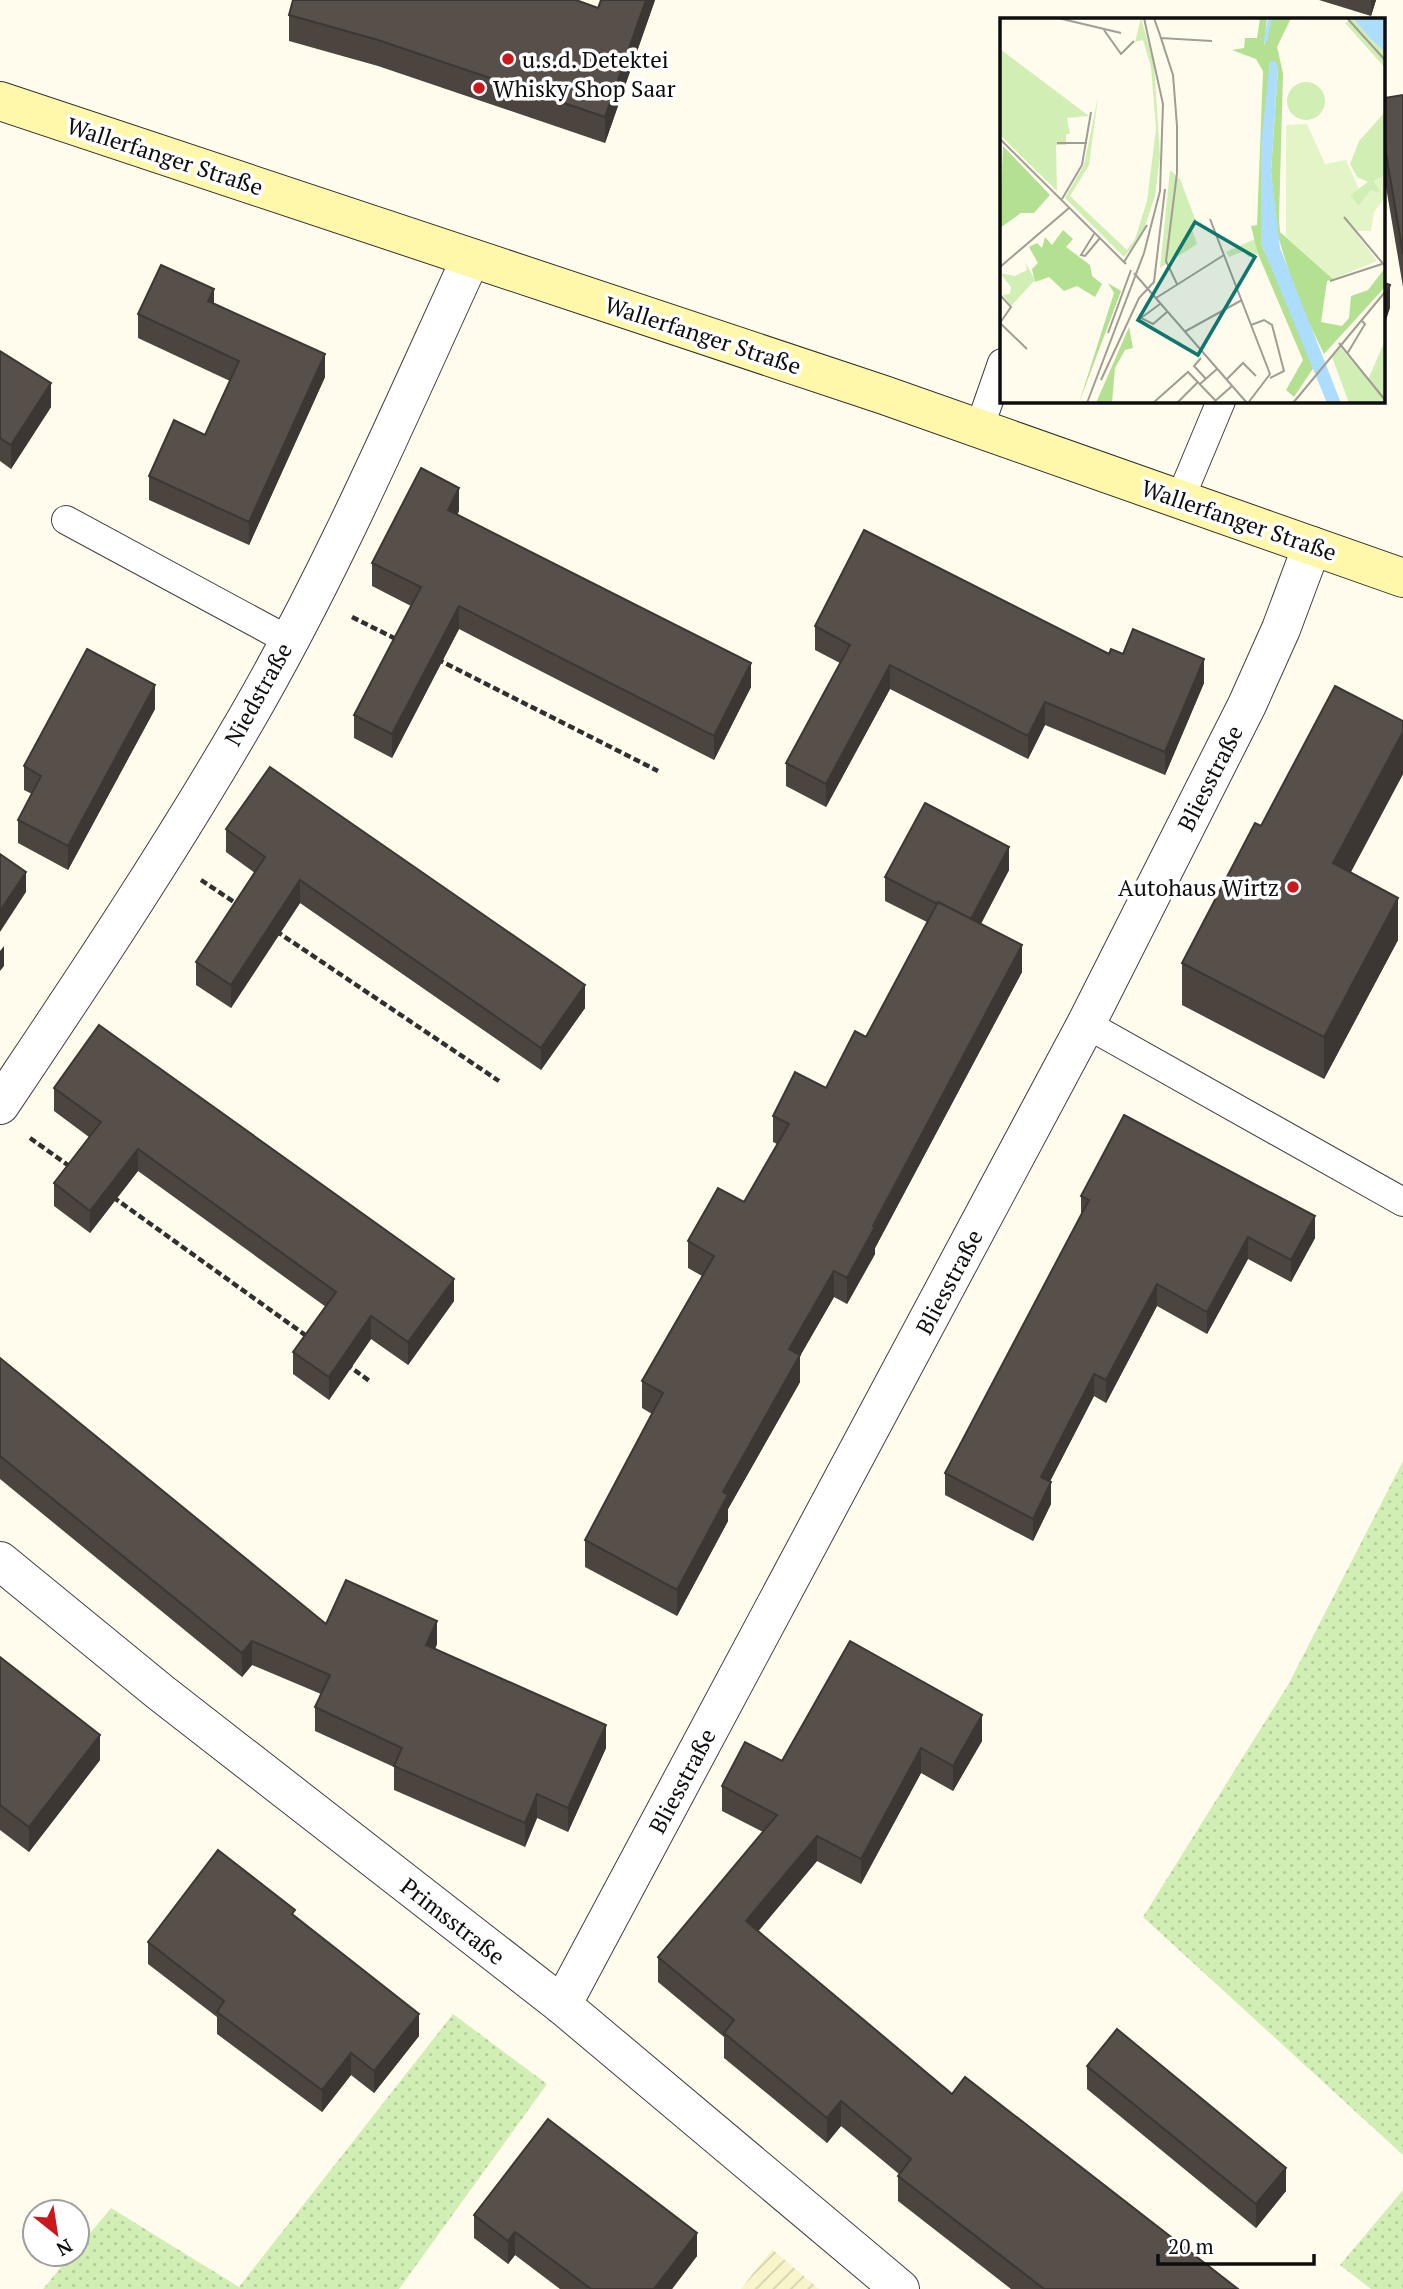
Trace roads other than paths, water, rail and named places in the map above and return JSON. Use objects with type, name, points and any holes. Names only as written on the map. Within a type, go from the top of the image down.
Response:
[{"type":"main road","name":"Wallerfanger Straße","points":[[0,101],[884,395],[1403,578]]},
{"type":"street","name":"Niedstraße","points":[[11,1119],[249,714],[312,597],[471,258]]},
{"type":"street","name":"Bliesstraße","points":[[562,2005],[1086,1024],[1247,705],[1281,629],[1312,546]]},
{"type":"street","name":"Primsstraße","points":[[0,1561],[160,1692],[562,2005],[900,2289]]},
{"type":"lane","points":[[979,429],[1000,369]]},
{"type":"lane","points":[[1180,499],[1222,402]]},
{"type":"lane","points":[[66,520],[288,640]]},
{"type":"lane","points":[[1086,1024],[1403,1202]]},
{"type":"place","name":"u.s.d. Detektei","points":[[508,59]]},
{"type":"place","name":"Whisky Shop Saar","points":[[479,88]]},
{"type":"place","name":"Autohaus Wirtz","points":[[1293,887]]}]
